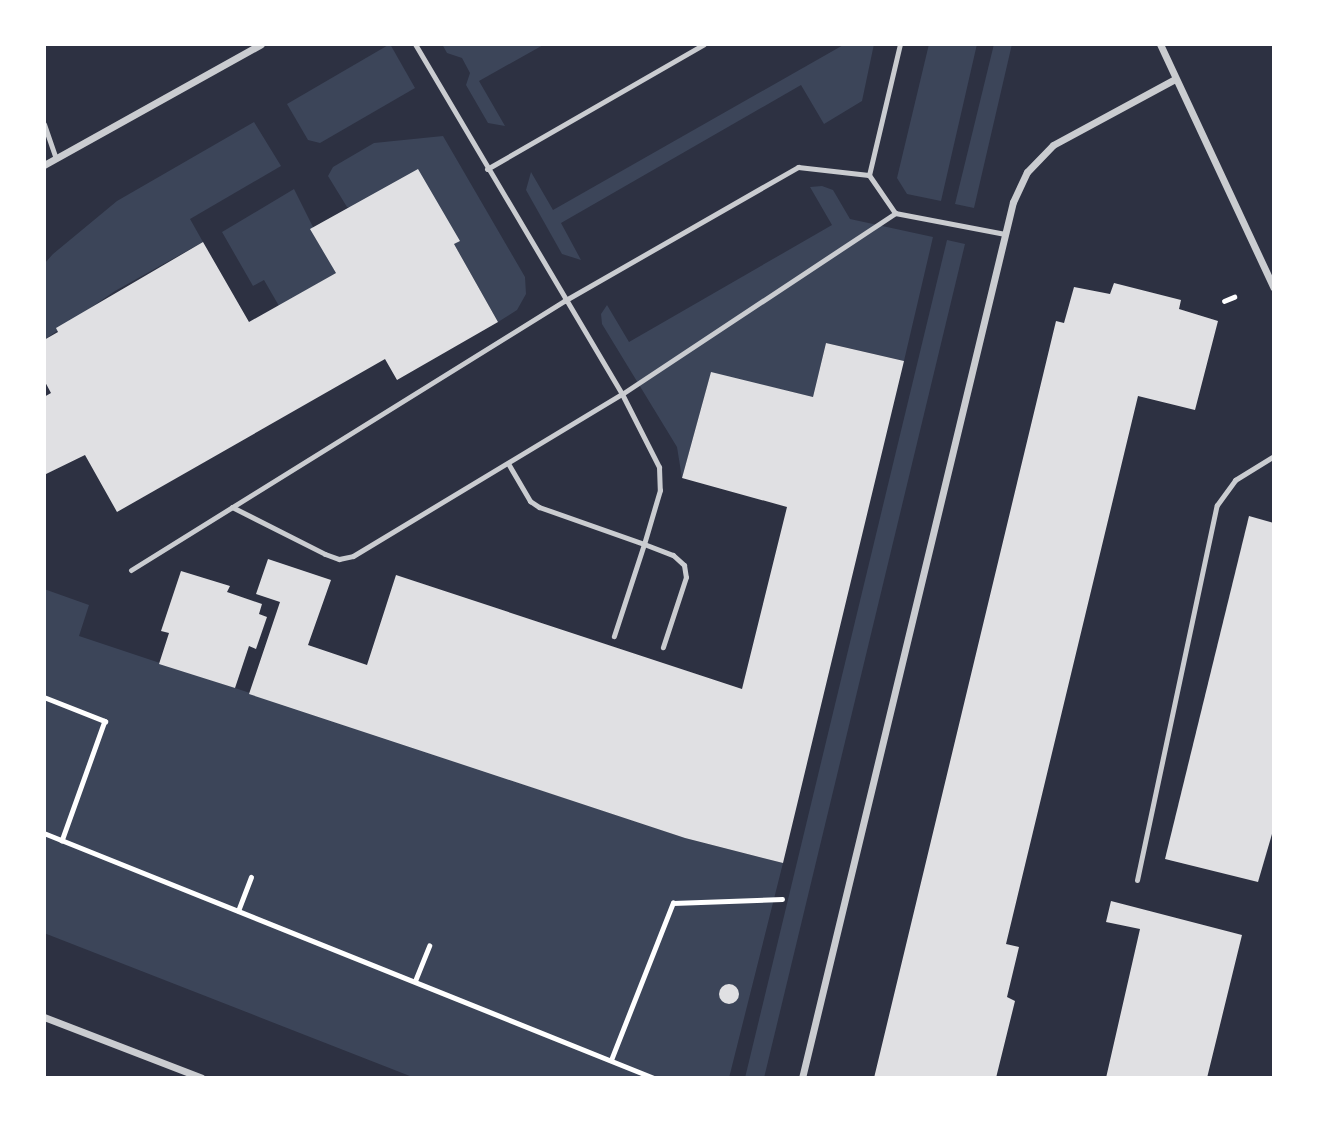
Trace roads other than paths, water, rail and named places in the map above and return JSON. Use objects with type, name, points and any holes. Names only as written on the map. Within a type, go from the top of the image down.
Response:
[{"type":"street","points":[[44,165],[261,44]]},
{"type":"street","points":[[1160,44],[1274,288]]},
{"type":"street","points":[[802,1078],[1005,234],[1027,172],[1053,145],[1175,79]]},
{"type":"street","points":[[44,1017],[202,1078]]},
{"type":"lane","points":[[415,44],[564,301],[622,394],[659,467],[660,491],[614,636]]},
{"type":"lane","points":[[487,169],[704,44]]},
{"type":"lane","points":[[895,213],[869,175],[900,44]]},
{"type":"lane","points":[[44,124],[56,158]]},
{"type":"lane","points":[[131,570],[564,301],[797,167],[869,175]]},
{"type":"lane","points":[[232,507],[339,559],[354,556],[509,465],[622,394],[895,213],[1005,234]]},
{"type":"lane","points":[[1137,880],[1217,505],[1235,481],[1274,456]]},
{"type":"lane","points":[[509,465],[530,501],[539,507],[673,555],[684,565],[686,577],[663,647]]}]
